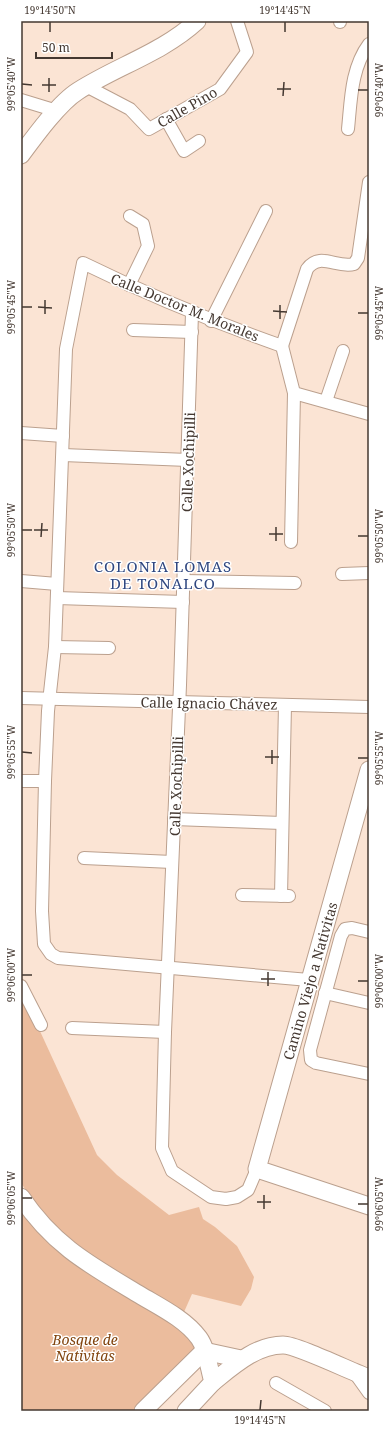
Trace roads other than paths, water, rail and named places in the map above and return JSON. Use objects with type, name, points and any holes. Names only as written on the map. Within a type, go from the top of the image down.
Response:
[{"type":"main road","points":[[21,155],[57,111],[77,91],[154,52],[197,21]]},
{"type":"main road","name":"Camino Viejo a Nativitas","points":[[257,1169],[369,770]]},
{"type":"main road","points":[[257,1169],[369,1206]]},
{"type":"main road","points":[[21,1197],[37,1220],[74,1255],[165,1310],[189,1327],[200,1339],[213,1382]]},
{"type":"main road","points":[[186,1411],[213,1382],[241,1359],[268,1348],[284,1345],[361,1375]]},
{"type":"main road","points":[[204,1351],[241,1359]]},
{"type":"main road","points":[[144,1411],[204,1351]]},
{"type":"street","name":"Calle Pino","points":[[86,86],[130,109],[149,129],[220,89],[247,52],[237,21]]},
{"type":"street","points":[[348,129],[353,83],[360,56],[369,44]]},
{"type":"street","points":[[21,100],[57,111]]},
{"type":"street","points":[[166,119],[184,150],[200,141]]},
{"type":"street","points":[[291,542],[294,393],[282,346],[307,269],[312,262],[320,260],[349,266],[354,264],[358,258],[369,182]]},
{"type":"street","points":[[210,321],[266,211]]},
{"type":"street","points":[[129,286],[148,246],[142,224],[130,216]]},
{"type":"street","name":"Calle Doctor M. Morales","points":[[63,436],[66,349],[83,263],[129,286],[210,321],[282,346]]},
{"type":"street","name":"Calle Xochipilli","points":[[192,313],[184,581],[165,1032],[162,1148],[172,1171],[211,1197],[226,1199],[237,1197],[248,1190]]},
{"type":"street","points":[[133,330],[192,332]]},
{"type":"street","points":[[326,401],[343,351]]},
{"type":"street","points":[[294,393],[369,414]]},
{"type":"street","points":[[21,433],[63,436],[55,647],[45,781],[42,911],[44,944],[52,954],[58,958],[309,980]]},
{"type":"street","points":[[63,455],[188,460]]},
{"type":"street","points":[[342,574],[369,573]]},
{"type":"street","points":[[21,581],[57,584]]},
{"type":"street","points":[[184,581],[295,583]]},
{"type":"street","points":[[57,598],[183,602]]},
{"type":"street","points":[[55,647],[109,648]]},
{"type":"street","name":"Calle Ignacio Chávez","points":[[21,698],[50,700],[369,707]]},
{"type":"street","points":[[242,894],[285,896],[282,823],[285,705]]},
{"type":"street","points":[[21,781],[45,781]]},
{"type":"street","points":[[174,819],[282,823]]},
{"type":"street","points":[[84,858],[172,862]]},
{"type":"street","points":[[369,932],[352,928],[345,929],[341,936],[310,1050],[311,1060],[316,1064],[369,1074]]},
{"type":"street","points":[[21,986],[41,1025]]},
{"type":"street","points":[[325,993],[369,1003]]},
{"type":"street","points":[[72,1028],[165,1032]]},
{"type":"street","name":"Camino Viejo a Nativitas","points":[[248,1190],[257,1169]]},
{"type":"street","points":[[361,1375],[369,1393]]},
{"type":"street","points":[[276,1383],[325,1411]]},
{"type":"district","name":"COLONIA LOMAS DE TONALCO","points":[[163,574]]},
{"type":"park label","name":"Bosque de Nativitas","points":[[85,1348]]}]
